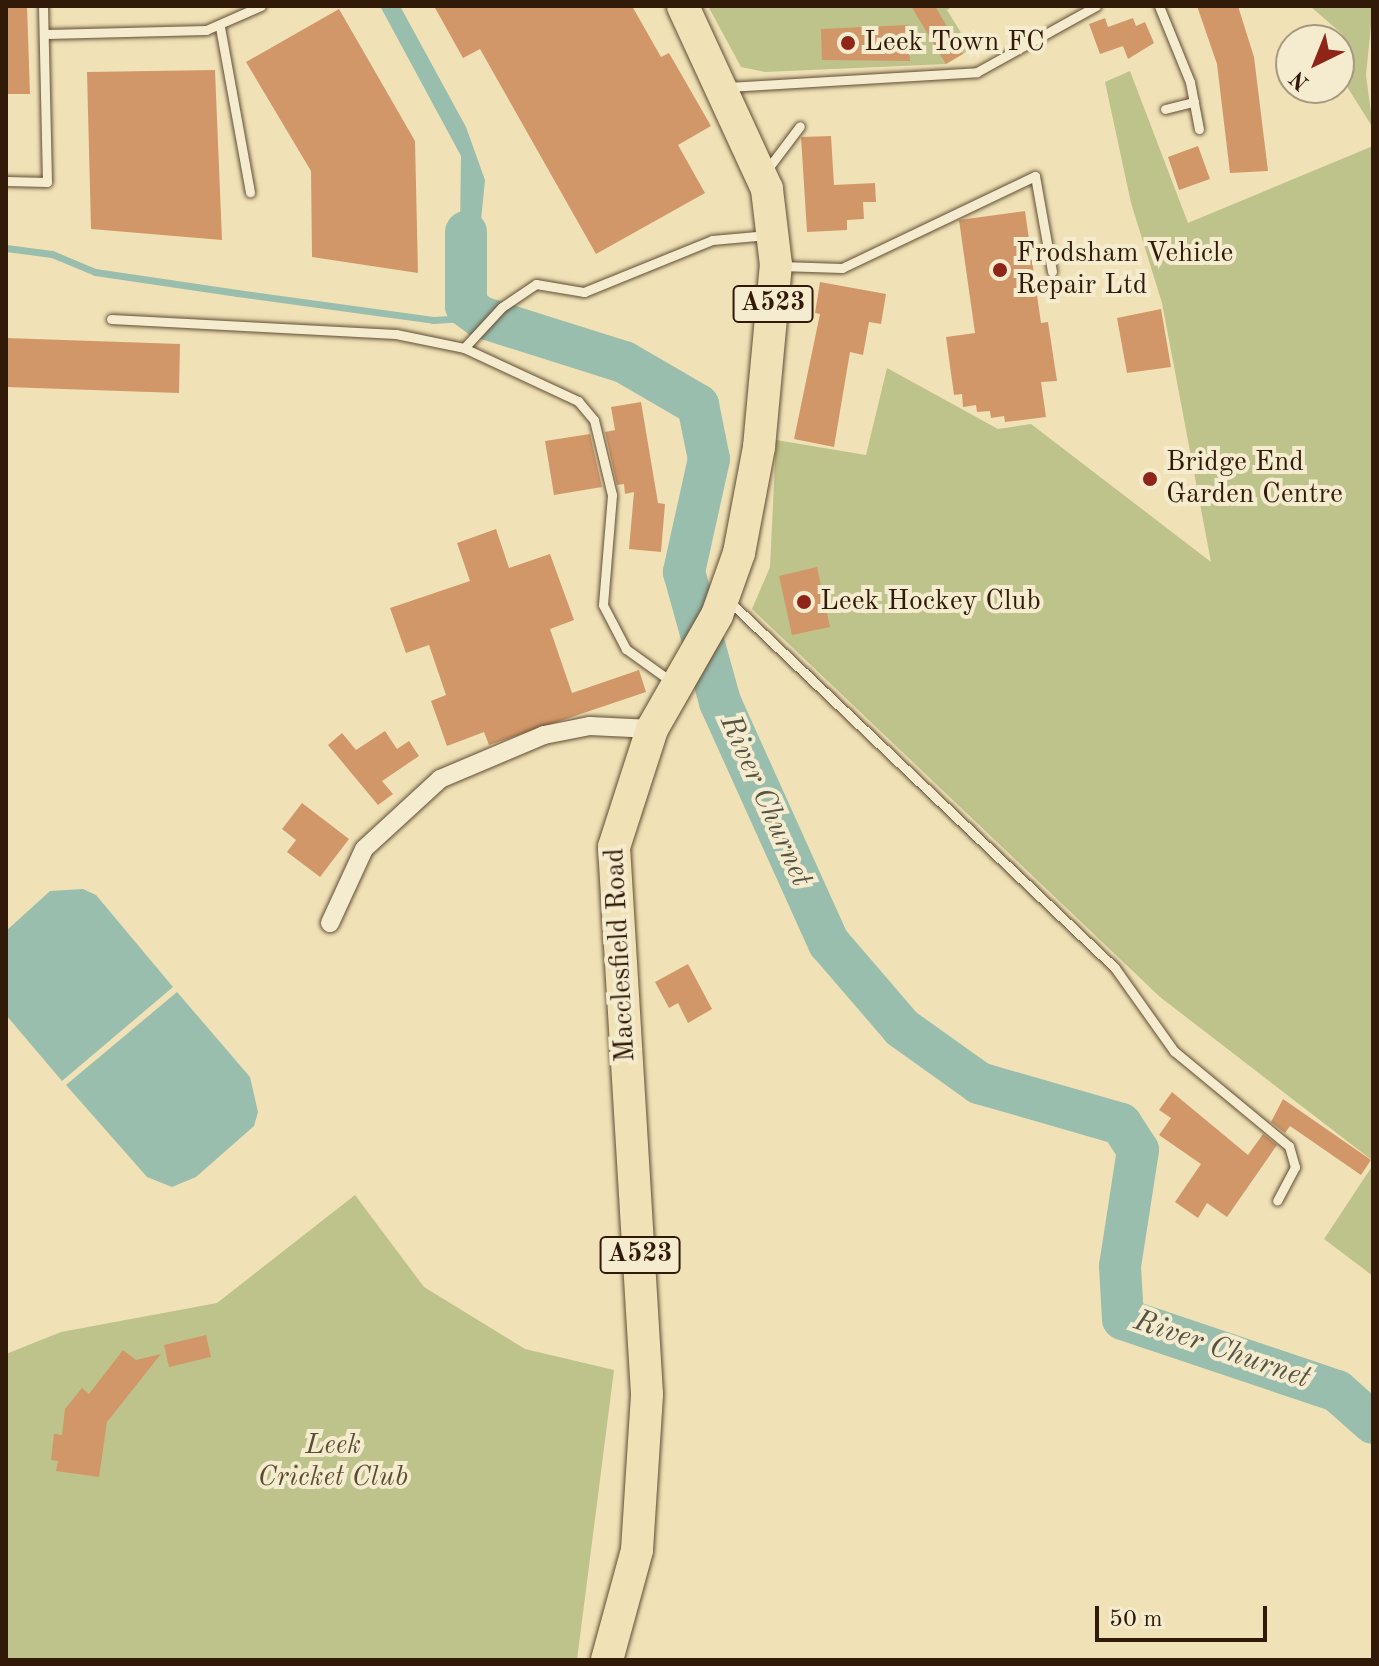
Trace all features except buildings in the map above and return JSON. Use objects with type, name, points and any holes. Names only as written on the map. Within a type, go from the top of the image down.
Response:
[{"type":"highway","name":"Macclesfield Road","points":[[607,1660],[637,1550],[647,1394],[614,847],[652,729],[721,606],[752,491],[776,250],[762,177],[724,87],[683,6]]},
{"type":"street","points":[[330,923],[364,849],[440,779],[544,735],[590,726],[652,729]]},
{"type":"lane","points":[[6,181],[47,182],[43,6]]},
{"type":"lane","points":[[46,34],[220,27],[261,6]]},
{"type":"lane","points":[[724,87],[977,72],[1096,6]]},
{"type":"lane","points":[[1159,6],[1170,21],[1199,129]]},
{"type":"lane","points":[[220,27],[250,192]]},
{"type":"lane","points":[[1165,109],[1194,102]]},
{"type":"lane","points":[[762,177],[800,126]]},
{"type":"lane","points":[[464,348],[502,307],[536,284],[584,292],[712,240],[776,250],[842,268],[1035,176],[1052,271]]},
{"type":"lane","points":[[111,319],[396,334],[464,348],[578,401],[594,420],[612,495],[603,605],[626,649],[680,680]]},
{"type":"lane","points":[[721,606],[1115,968],[1174,1051],[1289,1146],[1295,1167],[1277,1201]]},
{"type":"green space","name":"Leek Town FC","points":[[708,6],[953,6],[947,10],[971,49],[946,64],[765,72],[741,67]]},
{"type":"green space","points":[[1310,6],[1373,6],[1366,75],[1373,128],[1355,99],[1355,24],[1330,24]]},
{"type":"green space","points":[[1130,71],[1188,223],[1373,146],[1373,1161],[1160,997],[752,609],[770,567],[776,440],[866,455],[887,368],[998,429],[1031,424],[1211,562],[1162,303],[1131,203],[1105,82]]},
{"type":"green space","points":[[1373,1165],[1373,1276],[1324,1239]]},
{"type":"green space","name":"Leek Cricket Club","points":[[355,1195],[424,1287],[525,1349],[614,1370],[577,1660],[6,1660],[6,1354],[61,1332],[217,1303]]},
{"type":"shaded area","points":[[380,6],[400,6],[466,127],[485,180],[475,281],[459,296],[461,156]]},
{"type":"shaded area","points":[[83,889],[96,895],[173,987],[62,1081],[6,1015],[6,931],[50,891]]},
{"type":"shaded area","points":[[177,992],[250,1077],[258,1112],[254,1126],[196,1177],[172,1187],[147,1177],[66,1085]]},
{"type":"waterway","name":"River Churnet","points":[[466,232],[466,306],[481,317],[624,362],[698,405],[709,459],[684,572],[720,702],[829,943],[902,1028],[979,1083],[1121,1124],[1138,1150],[1120,1266],[1123,1319],[1337,1391],[1373,1423]]},
{"type":"waterway","points":[[6,248],[52,254],[95,272],[237,293],[433,320],[481,317]]},
{"type":"place","name":"Leek Town FC","points":[[848,43]]},
{"type":"place","name":"Frodsham Vehicle Repair Ltd","points":[[1000,270]]},
{"type":"place","name":"Bridge End Garden Centre","points":[[1150,479]]},
{"type":"place","name":"Leek Hockey Club","points":[[804,602]]}]
